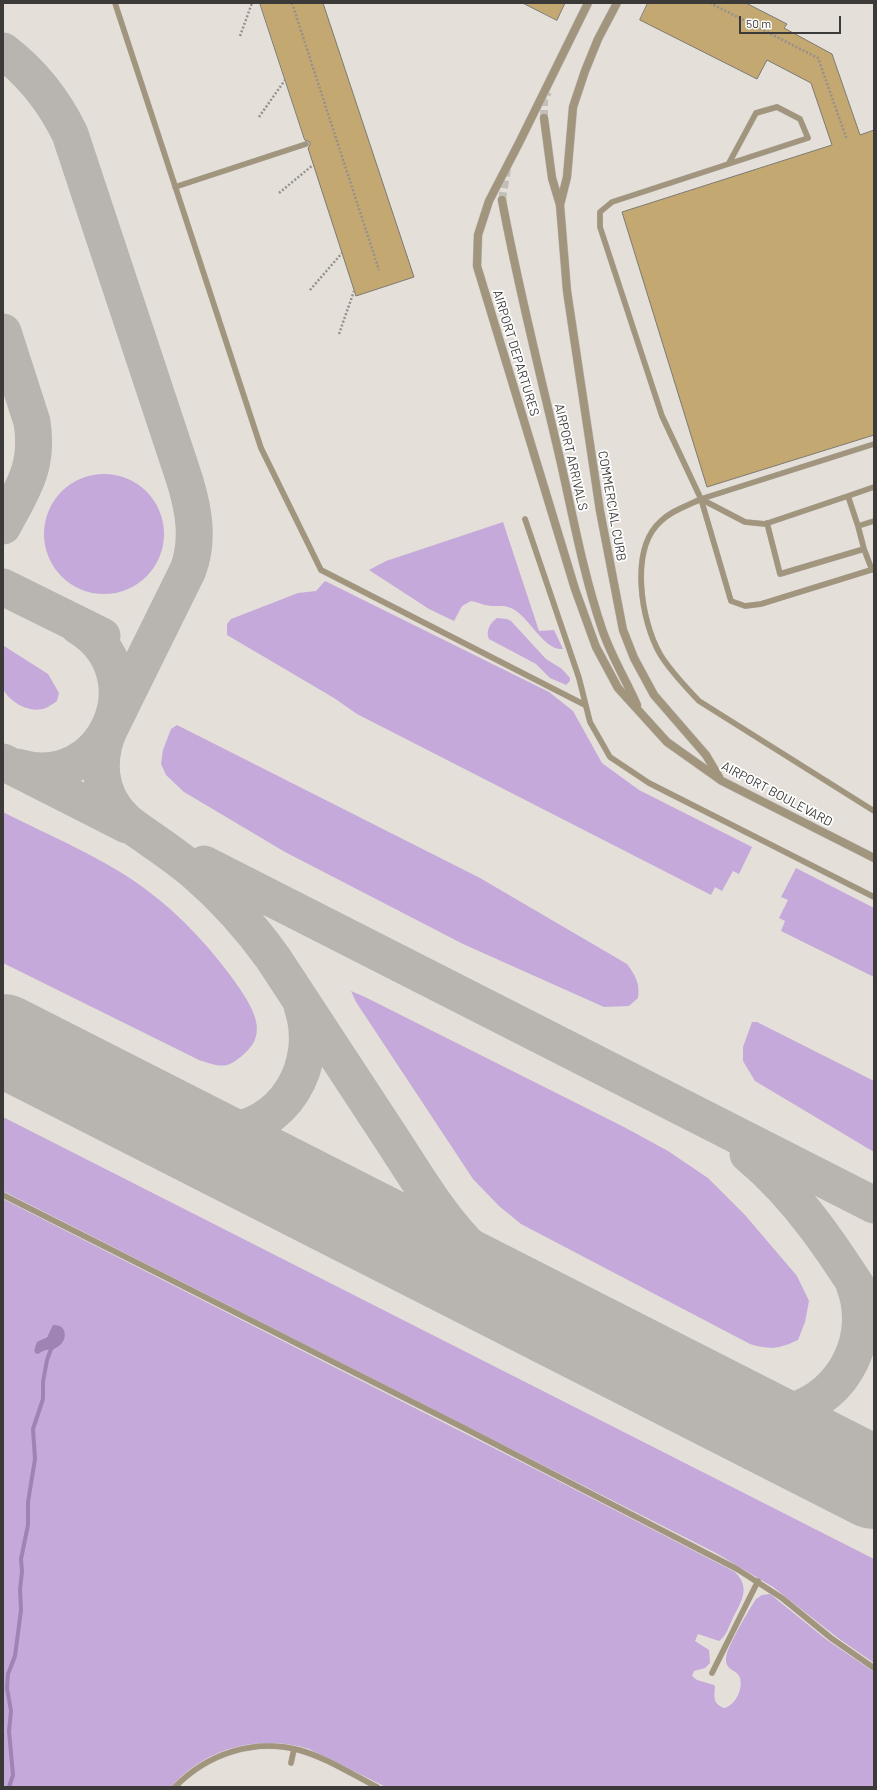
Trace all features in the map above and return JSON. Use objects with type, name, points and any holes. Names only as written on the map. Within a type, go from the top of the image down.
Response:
[{"type":"street","name":"AIRPORT DEPARTURES","points":[[588,3],[520,141],[488,200],[478,235],[477,266],[575,588],[596,647],[618,688],[640,712]]},
{"type":"street","name":"COMMERCIAL CURB","points":[[560,205],[567,177],[573,107],[598,39],[617,3]]},
{"type":"street","name":"COMMERCIAL CURB","points":[[544,118],[552,178],[560,205],[567,291],[581,390],[600,511],[623,630],[634,658],[654,694],[706,754],[722,781]]},
{"type":"street","name":"AIRPORT ARRIVALS","points":[[502,200],[513,257],[581,554],[602,629],[613,657],[640,712]]},
{"type":"street","name":"AIRPORT BOULEVARD","points":[[640,712],[668,742],[722,781],[874,858]]},
{"type":"lane","points":[[115,3],[261,448],[321,570],[586,705]]},
{"type":"lane","points":[[729,163],[756,113],[777,107],[800,119],[808,138],[612,202],[600,212],[600,227],[662,416],[701,499],[731,601],[745,606],[761,604],[873,569],[864,549],[848,496]]},
{"type":"lane","points":[[175,187],[306,144]]},
{"type":"lane","points":[[874,444],[701,499],[686,507],[673,511],[659,521],[649,537],[643,552],[641,575],[643,601],[649,627],[660,654],[680,681],[699,701],[874,811]]},
{"type":"lane","points":[[701,499],[745,522],[767,523],[874,487]]},
{"type":"lane","points":[[525,519],[579,678],[590,722],[610,757],[649,783],[874,897]]},
{"type":"lane","points":[[858,526],[874,522]]},
{"type":"lane","points":[[767,523],[780,574],[864,549]]},
{"type":"lane","points":[[3,1195],[717,1558],[758,1581],[782,1598],[842,1646],[874,1668]]},
{"type":"lane","points":[[712,1673],[758,1581]]},
{"type":"lane","points":[[176,1787],[195,1770],[216,1757],[228,1753],[264,1747],[294,1749],[322,1759],[377,1787]]},
{"type":"lane","points":[[290,1763],[294,1749]]},
{"type":"path","points":[[240,36],[252,3]]},
{"type":"path","points":[[292,3],[379,270]]},
{"type":"path","points":[[710,3],[818,58],[847,140]]},
{"type":"path","points":[[259,117],[285,80]]},
{"type":"path","points":[[279,193],[313,164]]},
{"type":"path","points":[[310,290],[342,253]]},
{"type":"path","points":[[339,334],[354,291]]},
{"type":"shaded area","points":[[104,474],[127,479],[137,484],[146,492],[154,501],[159,511],[164,534],[159,557],[154,567],[146,576],[137,584],[127,589],[104,594],[81,589],[71,584],[62,576],[54,567],[49,557],[44,534],[49,511],[54,501],[62,492],[71,484],[81,479]]},
{"type":"shaded area","points":[[503,522],[539,631],[554,630],[563,649],[549,645],[519,613],[510,608],[503,606],[489,606],[471,601],[462,606],[454,621],[429,609],[369,570],[386,561]]},
{"type":"shaded area","points":[[325,581],[549,692],[573,711],[602,763],[639,790],[752,847],[739,874],[733,871],[722,891],[715,887],[711,895],[357,714],[334,698],[227,635],[227,624],[231,619],[298,593],[316,591]]},
{"type":"shaded area","points":[[497,618],[511,621],[546,659],[562,669],[570,678],[570,681],[566,685],[550,678],[536,664],[489,639],[489,627]]},
{"type":"shaded area","points":[[4,646],[48,674],[59,693],[57,701],[46,708],[34,710],[16,703],[6,694],[3,689]]},
{"type":"shaded area","points":[[177,725],[480,878],[627,964],[637,980],[638,998],[629,1006],[604,1007],[463,944],[285,852],[184,792],[166,775],[161,764],[163,750],[171,729]]},
{"type":"shaded area","points":[[3,812],[111,866],[144,888],[184,922],[208,947],[230,975],[250,1005],[256,1021],[257,1029],[256,1037],[252,1045],[245,1053],[233,1062],[224,1066],[199,1060],[3,963]]},
{"type":"shaded area","points":[[796,868],[874,908],[874,977],[781,931],[785,921],[779,918],[788,900],[781,897]]},
{"type":"shaded area","points":[[351,991],[624,1127],[668,1151],[708,1178],[745,1215],[797,1276],[809,1301],[805,1322],[798,1340],[774,1348],[750,1344],[521,1224],[499,1206],[473,1179],[356,1002]]},
{"type":"shaded area","points":[[752,1022],[757,1022],[874,1081],[874,1152],[755,1081],[743,1061],[743,1047]]},
{"type":"shaded area","points":[[3,1117],[874,1559],[874,1663],[838,1638],[773,1587],[716,1553],[3,1191]]},
{"type":"shaded area","points":[[3,1199],[735,1572],[743,1584],[744,1590],[741,1602],[726,1634],[719,1641],[698,1634],[695,1641],[709,1650],[710,1663],[705,1668],[694,1671],[692,1676],[697,1680],[714,1685],[715,1700],[721,1707],[725,1708],[729,1706],[735,1700],[738,1696],[741,1682],[738,1675],[726,1664],[729,1647],[756,1599],[762,1595],[770,1594],[827,1640],[874,1672],[874,1787],[386,1787],[309,1749],[271,1743],[252,1744],[216,1754],[200,1762],[171,1787],[3,1787]],"holes":[[[51,1329],[56,1348],[35,1353],[34,1350],[37,1344],[47,1336]]]},
{"type":"shaded area","points":[[53,1325],[58,1325],[63,1329],[65,1332],[64,1340],[57,1347],[38,1354],[35,1353],[34,1350],[37,1342],[47,1337]]},
{"type":"building","points":[[260,3],[323,3],[414,277],[356,296],[308,148],[310,142],[305,140]]},
{"type":"building","points":[[523,3],[565,3],[557,20]]},
{"type":"building","points":[[648,3],[746,3],[787,24],[784,28],[832,54],[860,135],[874,130],[874,435],[707,487],[622,212],[832,145],[811,83],[767,60],[757,79],[640,20]]},
{"type":"waterway","points":[[9,1787],[13,1775],[9,1731],[11,1711],[7,1688],[8,1674],[15,1656],[21,1610],[21,1559],[28,1525],[28,1502],[35,1459],[33,1429],[43,1399],[43,1382],[47,1360],[51,1349],[55,1346]]},
{"type":"taxiway","points":[[3,51],[33,78],[57,110],[70,134],[185,481],[193,514],[194,537],[188,570],[110,728],[106,739],[101,763],[104,787],[108,798],[129,824],[179,859],[207,883],[227,902],[255,935],[288,980],[426,1192],[444,1218],[465,1242],[500,1274],[537,1302],[616,1352]]},
{"type":"taxiway","points":[[3,332],[32,422],[34,438],[28,477],[3,526]]},
{"type":"taxiway","points":[[3,587],[102,636]]},
{"type":"taxiway","points":[[17,767],[48,771],[75,763],[96,747],[110,724],[117,698],[114,672],[102,647],[78,626]]},
{"type":"taxiway","points":[[3,762],[127,825]]},
{"type":"taxiway","points":[[204,864],[874,1205]]},
{"type":"taxiway","points":[[132,1106],[175,1124],[208,1132],[242,1129],[262,1120],[279,1107],[292,1090],[302,1071],[307,1050],[307,1028],[302,1006]]},
{"type":"taxiway","points":[[3,1034],[78,1078]]},
{"type":"taxiway","points":[[748,1154],[785,1189],[817,1228],[874,1313]]},
{"type":"taxiway","points":[[750,1411],[766,1413],[792,1411],[811,1403],[827,1392],[841,1377],[851,1361],[857,1342],[860,1323],[859,1303],[854,1284]]},
{"type":"taxiway","points":[[622,1355],[874,1470]]},
{"type":"runway","points":[[3,1040],[874,1483]]},
{"type":"tunnel","points":[[544,118],[544,100],[548,92]]},
{"type":"tunnel","points":[[502,200],[507,169]]}]
